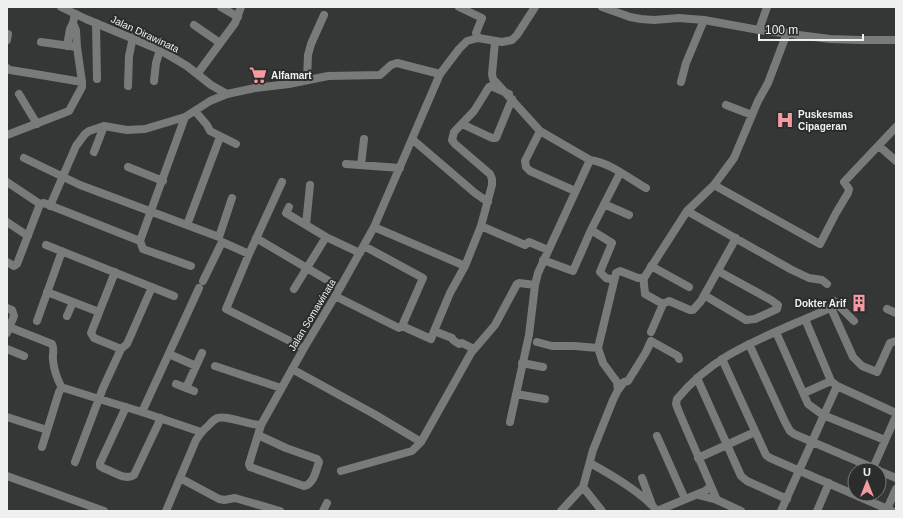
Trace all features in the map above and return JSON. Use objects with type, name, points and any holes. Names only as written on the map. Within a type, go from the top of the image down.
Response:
[{"type":"street","name":"Jalan Dirawinata","points":[[61,7],[74,14],[133,37],[160,50],[198,73],[215,87],[227,94]]},
{"type":"street","points":[[220,7],[238,17]]},
{"type":"street","points":[[198,73],[235,23],[241,7]]},
{"type":"street","points":[[459,7],[482,18],[476,33],[478,38],[496,42],[512,40],[535,7]]},
{"type":"street","points":[[602,7],[630,17],[641,19],[654,20],[679,18],[704,20],[759,30],[830,39],[896,40]]},
{"type":"street","points":[[759,30],[767,7]]},
{"type":"street","points":[[7,125],[10,134],[69,111],[82,87],[74,14]]},
{"type":"street","points":[[307,80],[309,51],[324,15]]},
{"type":"street","points":[[681,82],[686,63],[704,20]]},
{"type":"street","points":[[67,46],[70,29],[74,23]]},
{"type":"street","points":[[96,23],[97,79]]},
{"type":"street","points":[[194,25],[220,43]]},
{"type":"street","points":[[663,304],[645,294],[645,287],[643,284],[644,278],[688,211],[714,185],[734,158],[758,101],[768,83],[787,33]]},
{"type":"street","points":[[128,86],[129,56],[133,37]]},
{"type":"street","name":"Jalan Somawinata","points":[[258,435],[286,448],[317,459],[319,462],[311,483],[308,486],[304,486],[250,467],[249,464],[261,425],[374,227],[440,74],[463,44],[472,39],[478,38]]},
{"type":"street","points":[[41,42],[77,47]]},
{"type":"street","points":[[496,42],[492,74],[494,79],[540,131],[590,160],[598,161],[646,188]]},
{"type":"street","points":[[154,81],[156,63],[160,50]]},
{"type":"street","points":[[50,206],[76,146],[85,134],[94,129],[104,126],[133,131],[145,129],[185,117],[227,94],[336,75],[380,75],[391,65],[397,62],[440,74]]},
{"type":"street","points":[[7,68],[10,70],[82,82]]},
{"type":"street","points":[[335,296],[399,328],[402,326],[431,339],[450,293],[465,266],[481,226],[492,185],[490,174],[452,140],[454,132],[474,111],[489,87],[491,86],[510,97]]},
{"type":"street","points":[[19,94],[37,124]]},
{"type":"street","points":[[462,124],[492,138],[496,138],[510,97]]},
{"type":"street","points":[[726,105],[752,115]]},
{"type":"street","points":[[194,111],[205,122],[210,131],[236,144]]},
{"type":"street","points":[[185,117],[140,241],[143,249],[191,266]]},
{"type":"street","points":[[94,152],[104,126]]},
{"type":"street","points":[[714,185],[820,244],[848,193],[849,189],[844,182],[896,127]]},
{"type":"street","points":[[540,131],[525,161],[526,167],[575,191]]},
{"type":"street","points":[[187,225],[220,137]]},
{"type":"street","points":[[361,165],[364,139]]},
{"type":"street","points":[[412,139],[475,193],[488,202]]},
{"type":"street","points":[[879,146],[896,161]]},
{"type":"street","points":[[24,158],[62,177],[150,212],[219,237],[232,198]]},
{"type":"street","points":[[510,422],[528,335],[538,273],[590,160]]},
{"type":"street","points":[[346,164],[400,168]]},
{"type":"street","points":[[128,167],[163,181]]},
{"type":"street","points":[[544,260],[572,271],[620,173]]},
{"type":"street","points":[[7,182],[40,204],[44,203],[140,241]]},
{"type":"street","points":[[282,182],[226,309],[304,348]]},
{"type":"street","points":[[306,225],[310,185]]},
{"type":"street","points":[[7,262],[14,266],[17,264],[40,204]]},
{"type":"street","points":[[604,204],[629,215]]},
{"type":"street","points":[[289,207],[286,213],[326,237],[362,249],[423,278],[402,326]]},
{"type":"street","points":[[688,211],[792,270],[809,278],[822,280],[827,284]]},
{"type":"street","points":[[7,222],[28,236]]},
{"type":"street","points":[[481,226],[525,245],[529,242],[548,250]]},
{"type":"street","points":[[374,227],[465,266]]},
{"type":"street","points":[[591,230],[612,243],[600,272],[606,278],[614,280]]},
{"type":"street","points":[[294,289],[326,237]]},
{"type":"street","points":[[256,238],[340,288]]},
{"type":"street","points":[[651,332],[663,304],[669,301],[693,310],[704,296],[736,238]]},
{"type":"street","points":[[142,412],[222,242],[249,254]]},
{"type":"street","points":[[46,245],[174,296]]},
{"type":"street","points":[[37,321],[62,251]]},
{"type":"street","points":[[651,266],[688,287]]},
{"type":"street","points":[[618,390],[617,382],[603,363],[598,348],[616,273],[620,271],[638,278],[644,278]]},
{"type":"street","points":[[704,296],[746,320],[755,319],[778,309],[778,305],[772,300],[718,271]]},
{"type":"street","points":[[115,272],[91,333],[94,338],[121,349]]},
{"type":"street","points":[[341,471],[412,451],[421,442],[474,349],[495,326],[517,284],[535,285]]},
{"type":"street","points":[[75,462],[99,399],[121,349],[127,344],[152,287]]},
{"type":"street","points":[[47,292],[99,312]]},
{"type":"street","points":[[68,316],[73,302]]},
{"type":"street","points":[[717,500],[676,404],[677,399],[697,378],[722,359],[749,344],[805,319],[834,304]]},
{"type":"street","points":[[834,304],[854,321]]},
{"type":"street","points":[[834,304],[853,357],[862,366],[877,372],[890,343],[896,341]]},
{"type":"street","points":[[7,308],[12,310],[14,316],[11,331],[52,344],[54,347],[54,369],[62,388],[161,418],[201,432]]},
{"type":"street","points":[[887,308],[896,312]]},
{"type":"street","points":[[805,319],[834,384],[896,415],[885,440],[879,462]]},
{"type":"street","points":[[434,331],[452,338],[459,344],[462,343],[474,349]]},
{"type":"street","points":[[776,332],[808,404],[823,415],[885,440]]},
{"type":"street","points":[[561,511],[583,487],[603,424],[618,390],[632,375],[651,341],[678,356],[679,359]]},
{"type":"street","points":[[537,342],[552,346],[598,348]]},
{"type":"street","points":[[749,344],[790,431],[858,462]]},
{"type":"street","points":[[7,349],[24,356]]},
{"type":"street","points":[[176,384],[190,389],[196,366],[202,353]]},
{"type":"street","points":[[169,354],[196,366]]},
{"type":"street","points":[[722,359],[766,455],[770,458],[890,510],[896,489]]},
{"type":"street","points":[[522,363],[543,367]]},
{"type":"street","points":[[215,366],[281,388]]},
{"type":"street","points":[[292,369],[374,414],[421,442]]},
{"type":"street","points":[[697,378],[743,478],[787,499]]},
{"type":"street","points":[[804,393],[834,384]]},
{"type":"street","points":[[781,511],[812,442],[834,384]]},
{"type":"street","points":[[42,447],[59,392],[62,388]]},
{"type":"street","points":[[516,394],[545,399]]},
{"type":"street","points":[[126,407],[100,463],[100,466],[103,468],[125,477],[134,475],[161,418]]},
{"type":"street","points":[[7,417],[47,430]]},
{"type":"street","points":[[166,511],[201,432],[219,417],[249,424],[261,425]]},
{"type":"street","points":[[698,458],[755,432]]},
{"type":"street","points":[[656,436],[685,499]]},
{"type":"street","points":[[590,463],[611,475],[656,510]]},
{"type":"street","points":[[7,476],[104,511]]},
{"type":"street","points":[[180,478],[219,499],[224,500],[235,498],[280,511]]},
{"type":"street","points":[[642,478],[656,510]]},
{"type":"street","points":[[817,511],[829,483]]},
{"type":"street","points":[[656,510],[698,495],[711,486]]},
{"type":"street","points":[[583,487],[602,511]]},
{"type":"street","points":[[698,495],[717,500],[742,511]]},
{"type":"street","points":[[323,511],[327,503]]},
{"type":"place","name":"Alfamart","points":[[258,75]]},
{"type":"place","name":"Puskesmas Cipageran","points":[[785,120]]},
{"type":"place","name":"Dokter Arif","points":[[859,303]]}]
